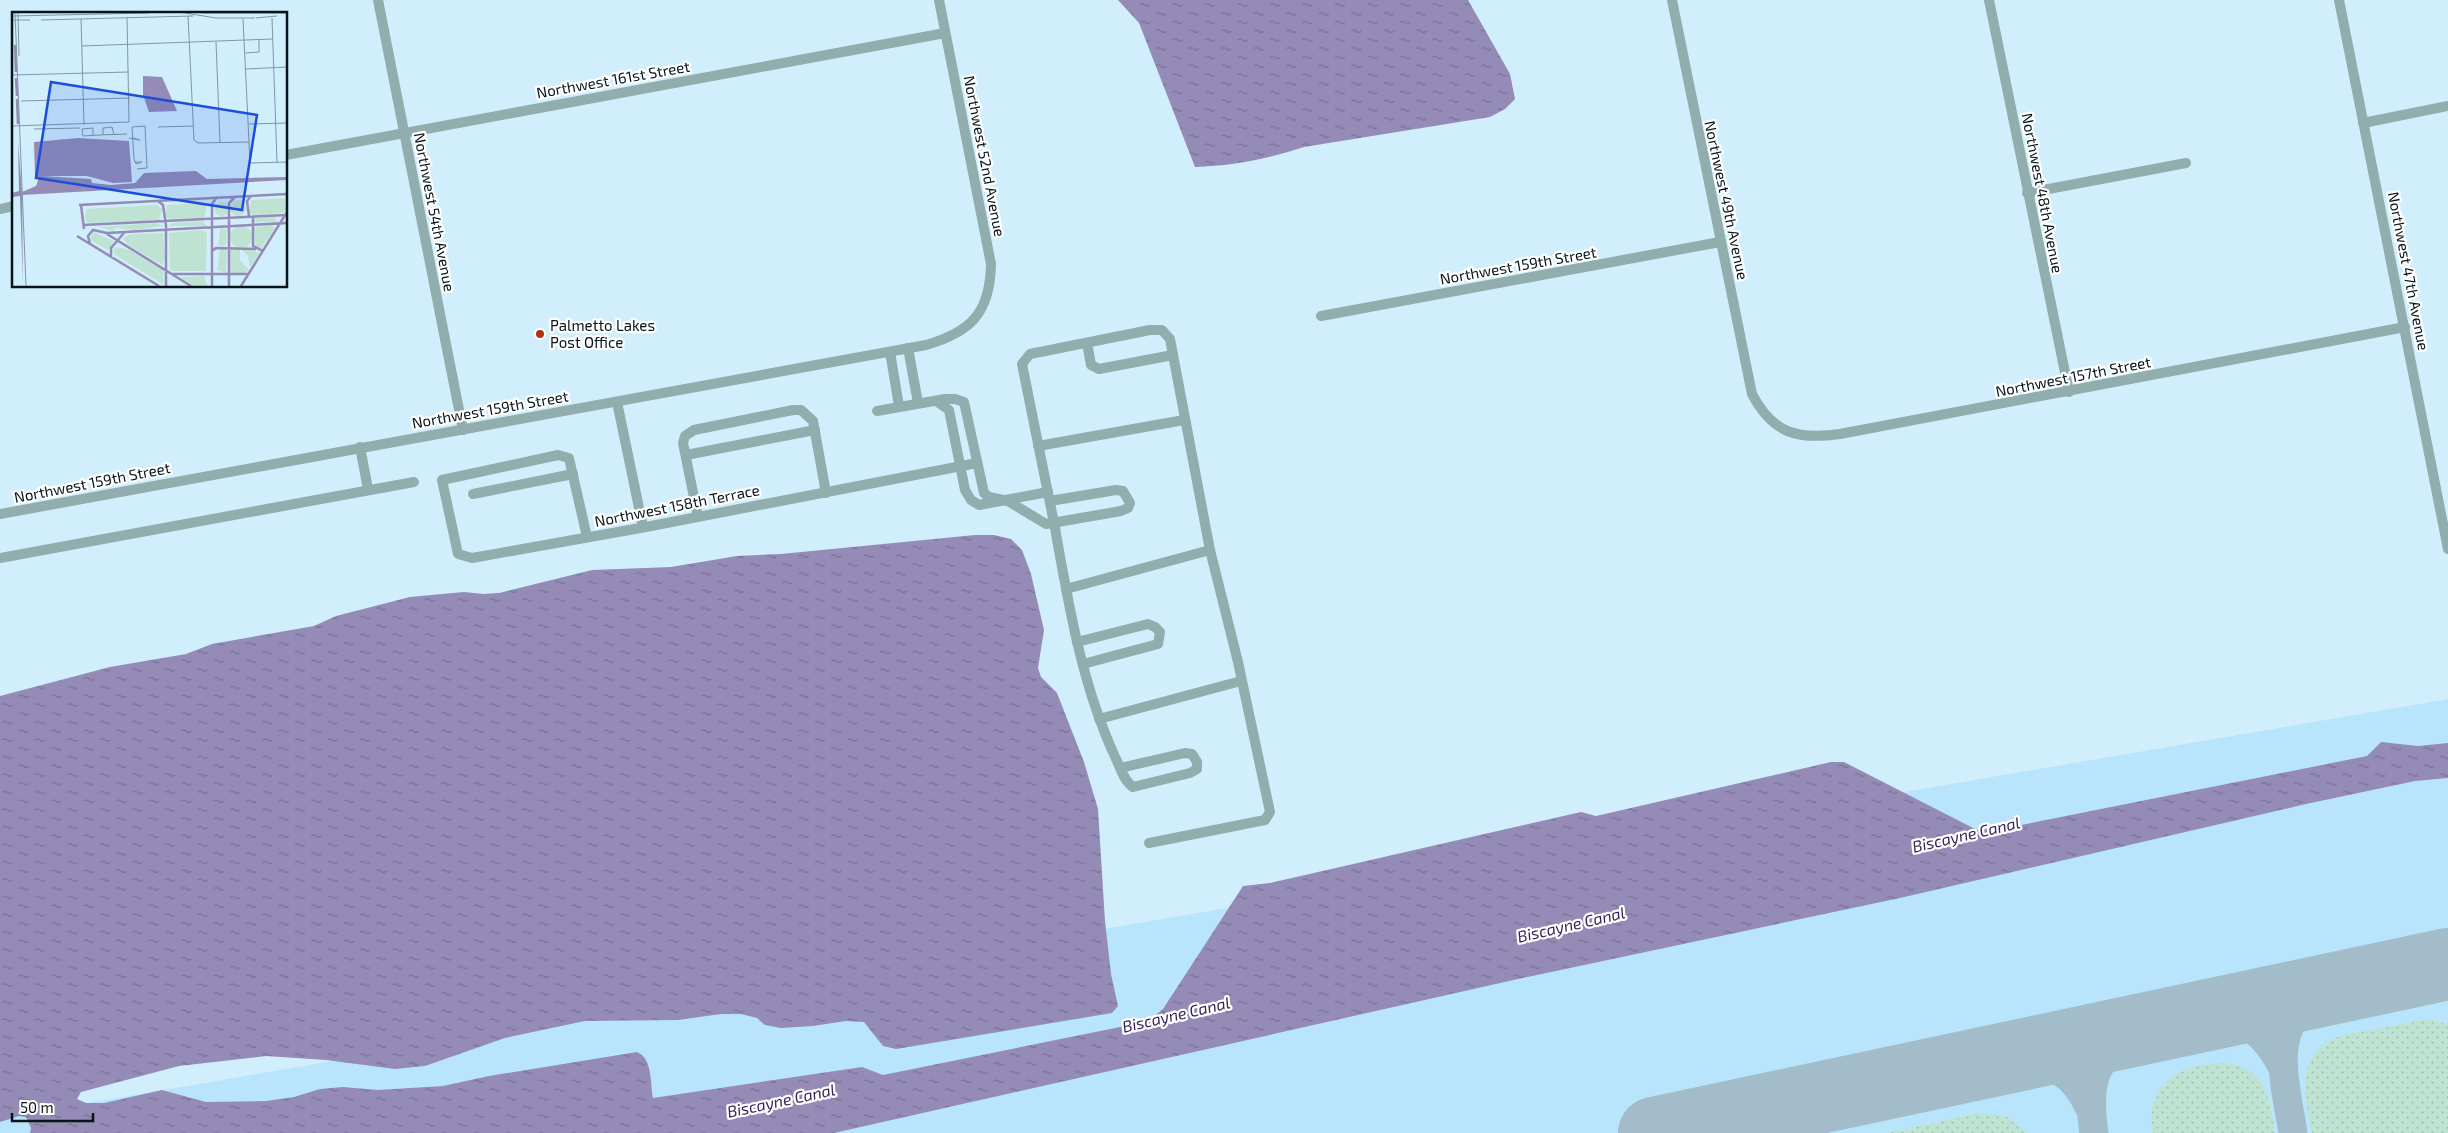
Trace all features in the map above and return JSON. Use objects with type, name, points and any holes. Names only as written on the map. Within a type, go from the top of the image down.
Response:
[{"type":"street","name":"Northwest 54th Avenue","points":[[378,0],[463,430]]},
{"type":"street","name":"Northwest 52nd Avenue","points":[[938,0],[991,264],[991,283],[986,302],[978,316]]},
{"type":"street","name":"Northwest 49th Avenue","points":[[1672,0],[1748,376],[1758,404]]},
{"type":"street","name":"Northwest 48th Avenue","points":[[1989,0],[2068,392]]},
{"type":"street","name":"Northwest 47th Avenue","points":[[2339,0],[2448,549]]},
{"type":"street","name":"Northwest 161st Street","points":[[288,155],[945,33]]},
{"type":"street","points":[[2363,123],[2448,106]]},
{"type":"street","points":[[2028,193],[2186,163]]},
{"type":"street","name":"Northwest 159th Street","points":[[1321,316],[1720,242]]},
{"type":"street","name":"Northwest 159th Street","points":[[0,514],[890,352],[950,338],[966,328],[978,316]]},
{"type":"street","name":"Northwest 157th Street","points":[[1758,404],[1770,421],[1784,430],[1800,436],[1817,438],[2405,327]]},
{"type":"street","points":[[1120,768],[1185,753],[1192,754],[1197,762],[1197,769],[1190,774],[1133,787],[1128,784],[1120,768],[1099,719],[1077,642],[1022,364],[1030,354],[1150,330],[1162,330],[1170,339],[1210,550],[1270,812],[1265,820],[1149,843]]},
{"type":"street","points":[[1087,343],[1091,365],[1099,369],[1173,355]]},
{"type":"street","points":[[908,348],[918,403]]},
{"type":"street","points":[[890,352],[898,406]]},
{"type":"street","points":[[877,411],[898,406],[918,403],[936,401],[955,399],[966,405],[984,493],[989,497],[1008,500],[1046,524],[1121,511],[1128,508],[1130,503],[1123,491],[1116,490],[1008,500],[979,505],[971,500],[965,490],[949,410],[936,401]]},
{"type":"street","points":[[617,402],[643,527]]},
{"type":"street","points":[[698,517],[683,444],[688,432],[793,410],[801,410],[813,421],[826,493]]},
{"type":"street","points":[[1038,446],[1184,420]]},
{"type":"street","points":[[686,454],[815,430]]},
{"type":"street","points":[[360,447],[368,489]]},
{"type":"street","name":"Northwest 158th Terrace","points":[[573,474],[569,458],[558,455],[442,480],[458,554],[472,558],[826,493],[977,463]]},
{"type":"street","points":[[473,494],[573,474],[586,537]]},
{"type":"street","points":[[0,558],[414,482]]},
{"type":"street","points":[[1066,589],[1210,550]]},
{"type":"street","points":[[1077,642],[1148,624],[1160,632],[1158,644],[1083,664]]},
{"type":"street","points":[[1099,719],[1241,681]]},
{"type":"shaded area","points":[[2448,699],[2448,1133],[0,1133],[0,1118]]},
{"type":"green space","points":[[2429,1019],[2448,1024],[2448,1133],[2312,1133],[2307,1103],[2306,1075],[2309,1062],[2316,1051],[2327,1042],[2343,1035]]},
{"type":"green space","points":[[2225,1063],[2239,1066],[2258,1078],[2268,1097],[2275,1133],[2153,1133],[2152,1115],[2155,1101],[2160,1089],[2169,1079],[2180,1072],[2194,1067]]},
{"type":"green space","points":[[1979,1113],[2007,1117],[2027,1133],[1887,1133]]},
{"type":"water","points":[[1118,0],[1468,0],[1510,74],[1515,99],[1505,109],[1490,117],[1304,147],[1250,161],[1195,167],[1139,23]]},
{"type":"water","name":"Biscayne Canal","points":[[975,535],[994,535],[1011,539],[1022,550],[1031,574],[1044,630],[1038,668],[1041,677],[1057,693],[1084,762],[1098,809],[1105,921],[1111,974],[1118,1006],[1112,1013],[896,1049],[883,1046],[864,1022],[846,1021],[781,1028],[765,1025],[757,1018],[741,1014],[721,1014],[678,1020],[585,1021],[505,1038],[425,1066],[395,1069],[326,1060],[266,1056],[179,1066],[81,1092],[77,1099],[86,1103],[104,1103],[162,1090],[206,1102],[266,1101],[294,1097],[320,1089],[343,1087],[378,1090],[443,1086],[489,1076],[637,1052],[646,1060],[650,1072],[653,1098],[862,1067],[883,1075],[1135,1024],[1152,1018],[1163,1009],[1243,886],[1270,883],[1581,812],[1596,816],[1831,762],[1844,762],[1977,830],[2011,827],[2367,756],[2381,742],[2418,746],[2448,743],[2448,778],[2415,781],[2306,804],[1900,898],[1518,979],[834,1133],[30,1133],[31,1128],[26,1117],[19,1116],[0,1122],[0,696],[110,667],[186,654],[212,644],[314,626],[336,616],[410,597],[464,592],[499,593],[592,570],[671,567],[737,556],[781,554]]},
{"type":"taxiway","points":[[2402,974],[2423,973],[2448,979]]},
{"type":"taxiway","points":[[2293,1133],[2283,1064],[2288,1030],[2296,1016],[2308,1003],[2321,995],[2343,986]]},
{"type":"taxiway","points":[[2209,1015],[2235,1021],[2254,1031],[2262,1037],[2283,1068]]},
{"type":"taxiway","points":[[2094,1133],[2091,1101],[2096,1075],[2109,1053],[2133,1031]]},
{"type":"taxiway","points":[[2018,1055],[2042,1062],[2062,1072],[2077,1087],[2090,1109]]},
{"type":"runway","points":[[1654,1133],[2448,964]]},
{"type":"place","name":"Palmetto Lakes Post Office","points":[[540,334]]}]
